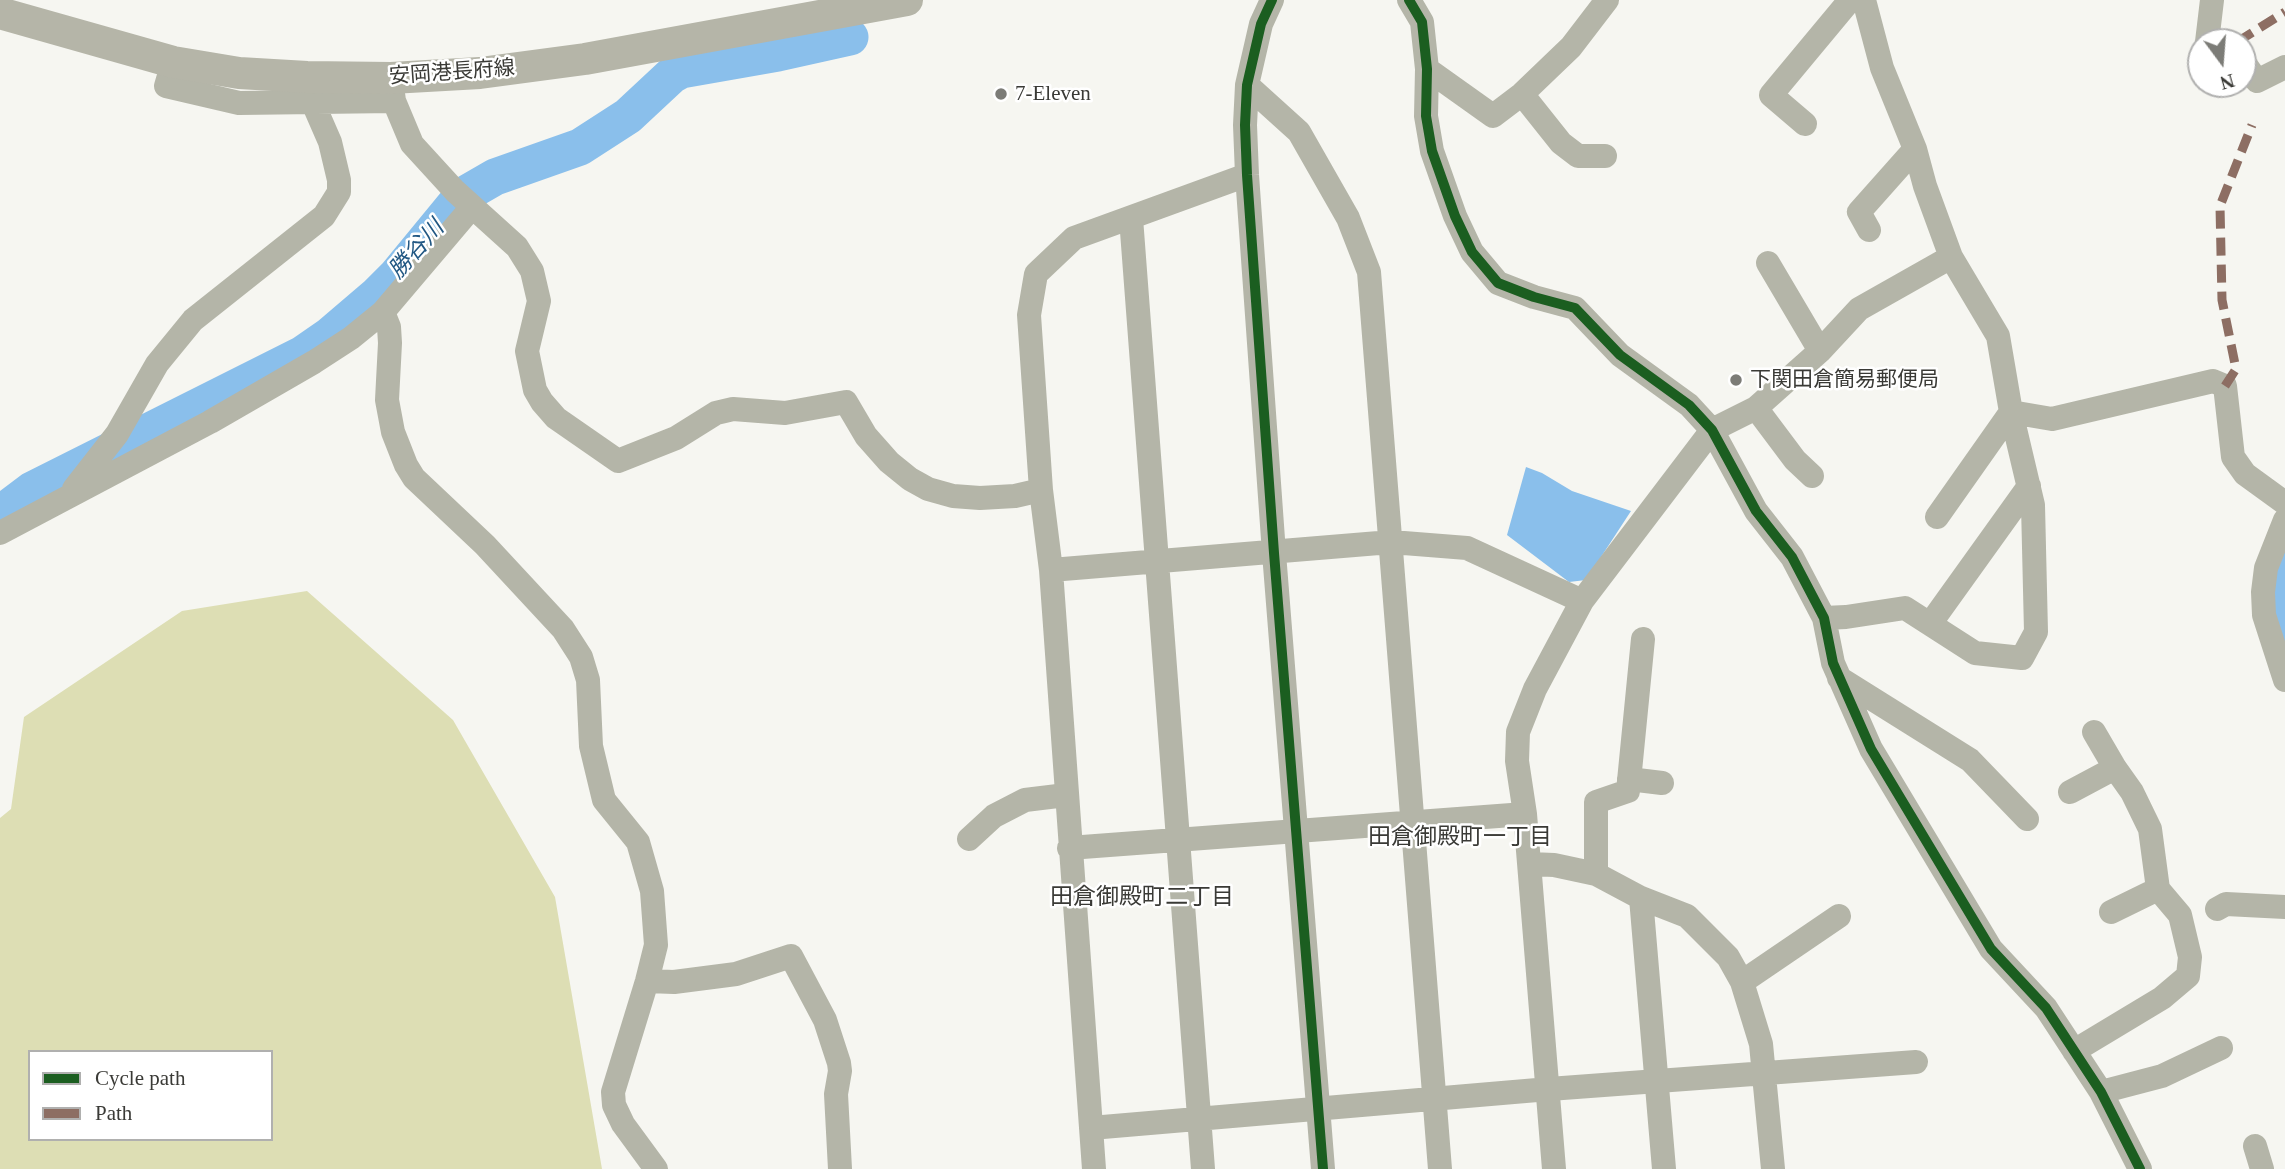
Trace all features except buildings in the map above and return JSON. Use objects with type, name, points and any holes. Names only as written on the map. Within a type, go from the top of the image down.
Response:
[{"type":"main road","name":"安岡港長府線","points":[[0,13],[173,62],[239,73],[393,90],[480,73],[585,59],[907,0]]},
{"type":"street","points":[[1272,0],[1261,24],[1247,85],[1247,175],[1323,1169]]},
{"type":"street","points":[[1409,0],[1422,22],[1427,69],[1426,116],[1432,151],[1455,216],[1472,252],[1498,283],[1534,297],[1575,308],[1620,355],[1689,405],[1712,430],[1756,511],[1792,557],[1824,618],[1833,663],[1871,749],[1991,949],[2046,1008],[2101,1091],[2140,1169]]},
{"type":"street","points":[[1427,69],[1493,116],[1522,94],[1571,47],[1607,0]]},
{"type":"street","points":[[1805,124],[1771,96],[1850,0]]},
{"type":"street","points":[[1824,618],[1905,608],[1975,653],[2022,658],[2036,632],[2033,505],[2011,412],[1998,336],[1951,257],[1925,186],[1915,149],[1882,68],[1864,0]]},
{"type":"street","points":[[2209,28],[2212,0]]},
{"type":"street","points":[[173,62],[166,86],[239,103],[313,103],[393,90],[412,144],[465,201],[517,247],[532,271],[538,301],[527,351],[535,390],[542,402],[556,418],[618,461],[676,438],[716,413],[733,409],[785,413],[846,402],[866,436],[889,462],[928,489],[953,496],[979,498],[1015,496],[1041,490]]},
{"type":"street","points":[[2257,81],[2285,67]]},
{"type":"street","points":[[1247,85],[1299,132],[1348,218],[1369,272],[1440,1169]]},
{"type":"street","points":[[1522,94],[1560,144],[1578,156],[1605,156]]},
{"type":"street","points":[[66,498],[117,434],[157,364],[193,320],[324,216],[339,192],[339,180],[330,142],[313,103]]},
{"type":"street","points":[[1869,229],[1859,212],[1915,149]]},
{"type":"street","points":[[1094,1169],[1051,570],[1041,490],[1029,315],[1036,274],[1074,238],[1247,175]]},
{"type":"street","points":[[0,533],[210,422],[314,362],[383,312],[465,201]]},
{"type":"street","points":[[1131,218],[1203,1169]]},
{"type":"street","points":[[1554,1169],[1530,864],[1517,761],[1518,732],[1535,689],[1582,601],[1712,430],[1756,408],[1821,351],[1859,309],[1951,257]]},
{"type":"street","points":[[1768,263],[1821,351]]},
{"type":"street","points":[[383,312],[389,327],[390,343],[387,400],[393,432],[406,465],[414,478],[485,545],[563,629],[581,657],[588,680],[591,746],[604,800],[638,842],[652,891],[656,945],[612,1092],[614,1105],[623,1124],[656,1169]]},
{"type":"street","points":[[2011,412],[2052,419],[2213,381],[2225,386],[2233,457],[2245,474],[2285,503]]},
{"type":"street","points":[[1756,408],[1795,460],[1812,476]]},
{"type":"street","points":[[1937,517],[2011,412]]},
{"type":"street","points":[[1930,624],[2029,486]]},
{"type":"street","points":[[2285,520],[2273,548],[2263,592],[2264,615],[2285,680]]},
{"type":"street","points":[[1051,570],[1391,542],[1467,548],[1582,601]]},
{"type":"street","points":[[1596,874],[1596,802],[1628,791],[1643,639]]},
{"type":"street","points":[[1839,678],[1969,760],[2027,819]]},
{"type":"street","points":[[2074,1051],[2162,998],[2188,976],[2190,957],[2180,915],[2158,889],[2150,829],[2132,792],[2094,732]]},
{"type":"street","points":[[2070,792],[2115,768]]},
{"type":"street","points":[[1629,779],[1662,783]]},
{"type":"street","points":[[969,839],[994,816],[1025,800],[1066,795]]},
{"type":"street","points":[[1069,848],[1525,814]]},
{"type":"street","points":[[1530,864],[1554,865],[1596,874],[1641,898],[1687,916],[1728,957],[1742,982],[1760,1044],[1773,1169]]},
{"type":"street","points":[[2111,912],[2158,889]]},
{"type":"street","points":[[1641,898],[1664,1169]]},
{"type":"street","points":[[2217,909],[2226,904],[2285,907]]},
{"type":"street","points":[[1742,982],[1839,916]]},
{"type":"street","points":[[647,981],[674,982],[736,974],[791,956],[825,1020],[839,1063],[836,1094],[840,1169]]},
{"type":"street","points":[[2101,1091],[2162,1076],[2221,1048]]},
{"type":"street","points":[[1091,1128],[1549,1089],[1916,1062]]},
{"type":"green space","points":[[307,591],[453,720],[555,897],[602,1169],[0,1169],[0,818],[11,809],[24,717],[182,611]]},
{"type":"water","points":[[1526,467],[1572,491],[1631,511],[1586,580],[1569,582],[1507,535]]},
{"type":"waterway","name":"勝谷川","points":[[0,514],[32,490],[303,354],[329,336],[377,295],[397,275],[457,202],[469,192],[495,177],[580,147],[628,116],[672,75],[681,70],[850,37]]},
{"type":"waterway","points":[[2285,570],[2276,605],[2285,635]]},
{"type":"marked path","points":[[2257,30],[2285,12]]},
{"type":"marked path","points":[[2225,386],[2236,369],[2222,300],[2220,206],[2252,125]]},
{"type":"cycle path","points":[[1272,0],[1261,24],[1247,85],[1247,175],[1323,1169]]},
{"type":"cycle path","points":[[1409,0],[1422,22],[1427,69],[1426,116],[1432,151],[1455,216],[1472,252],[1498,283],[1534,297],[1575,308],[1620,355],[1689,405],[1712,430],[1756,511],[1792,557],[1824,618],[1833,663],[1871,749],[1991,949],[2046,1008],[2101,1092],[2140,1169]]},
{"type":"place","name":"7-Eleven","points":[[1001,94]]},
{"type":"place","name":"下関田倉簡易郵便局","points":[[1736,380]]},
{"type":"district","name":"田倉御殿町一丁目","points":[[1460,838]]},
{"type":"district","name":"田倉御殿町二丁目","points":[[1142,898]]}]
